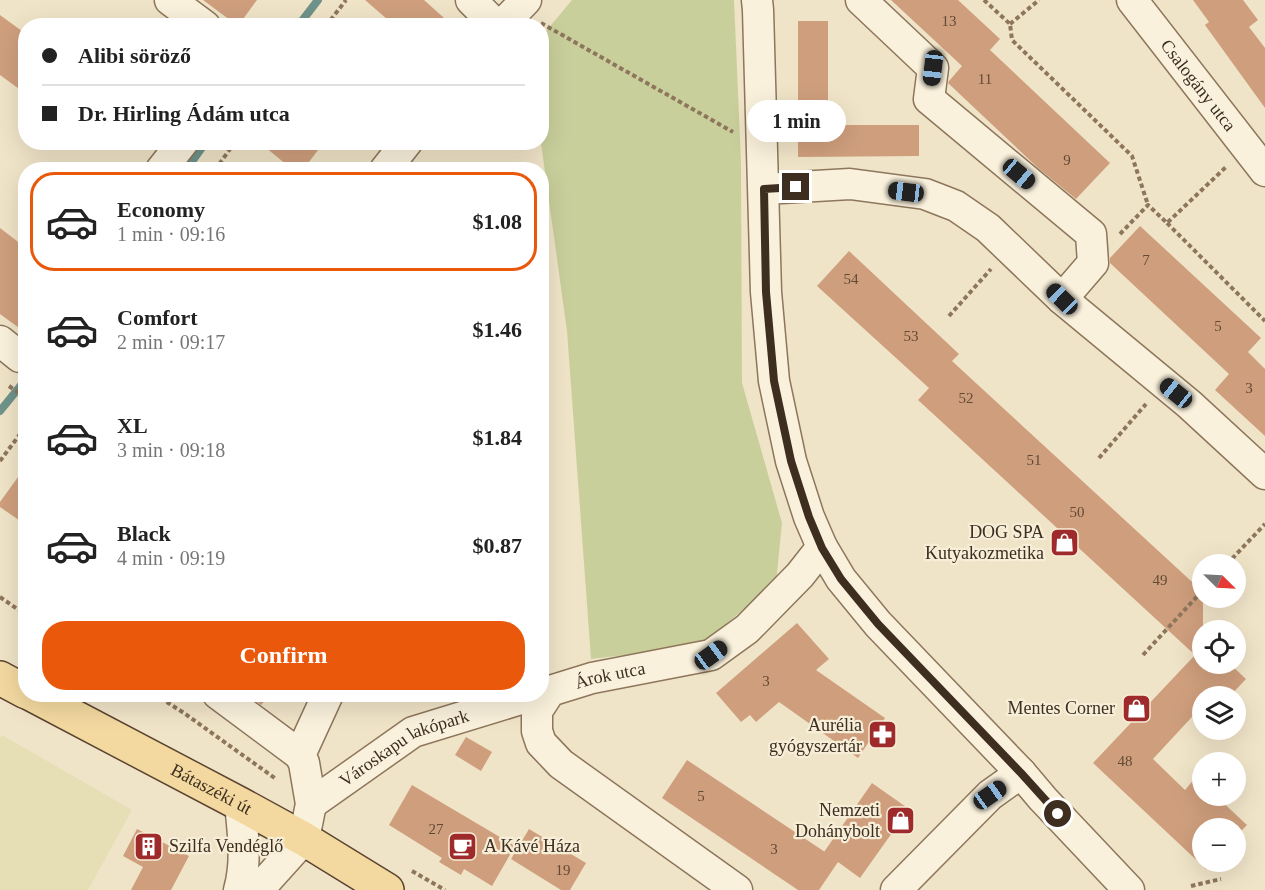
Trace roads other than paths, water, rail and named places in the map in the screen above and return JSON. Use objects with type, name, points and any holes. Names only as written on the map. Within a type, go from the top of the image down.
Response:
[{"type":"main road","name":"Bátaszéki út","points":[[52,702],[303,839],[387,890]]},
{"type":"street","points":[[170,0],[194,18]]},
{"type":"street","points":[[471,0],[510,15]]},
{"type":"street","points":[[757,0],[766,292],[774,381],[791,461],[809,517],[822,548],[841,579],[878,624],[1129,890]]},
{"type":"street","points":[[861,0],[933,68],[929,99],[1091,234],[1093,263],[1062,299]]},
{"type":"street","name":"Csalogány utca","points":[[1132,0],[1265,171]]},
{"type":"street","points":[[167,162],[177,150]]},
{"type":"street","points":[[391,162],[401,150]]},
{"type":"street","points":[[764,189],[850,184],[925,194],[956,206],[988,228],[1062,299],[1189,404],[1265,474]]},
{"type":"street","name":"Árok utca","points":[[549,691],[592,678],[711,655],[747,629],[800,575],[822,548]]},
{"type":"street","points":[[229,702],[300,755],[304,763],[311,804],[303,839],[258,890]]},
{"type":"street","points":[[300,755],[324,702]]},
{"type":"street","name":"Városkapu lakópark","points":[[311,804],[413,732],[513,702]]},
{"type":"street","name":"Árok utca","points":[[540,702],[537,711],[537,731],[540,743],[561,764],[737,890]]},
{"type":"street","points":[[896,890],[990,795],[1021,773]]},
{"type":"street","points":[[239,890],[245,846],[240,804]]},
{"type":"waterway","points":[[304,18],[318,0]]},
{"type":"waterway","points":[[192,162],[200,150]]},
{"type":"waterway","points":[[0,411],[18,389]]},
{"type":"place","name":"DOG SPA Kutyakozmetika","points":[[1065,542]]},
{"type":"place","name":"Mentes Corner","points":[[1136,708]]},
{"type":"place","name":"Aurélia gyógyszertár","points":[[883,735]]},
{"type":"place","name":"Nemzeti Dohánybolt","points":[[901,820]]},
{"type":"place","name":"Szilfa Vendéglő","points":[[148,846]]},
{"type":"place","name":"A Kávé Háza","points":[[463,846]]}]
